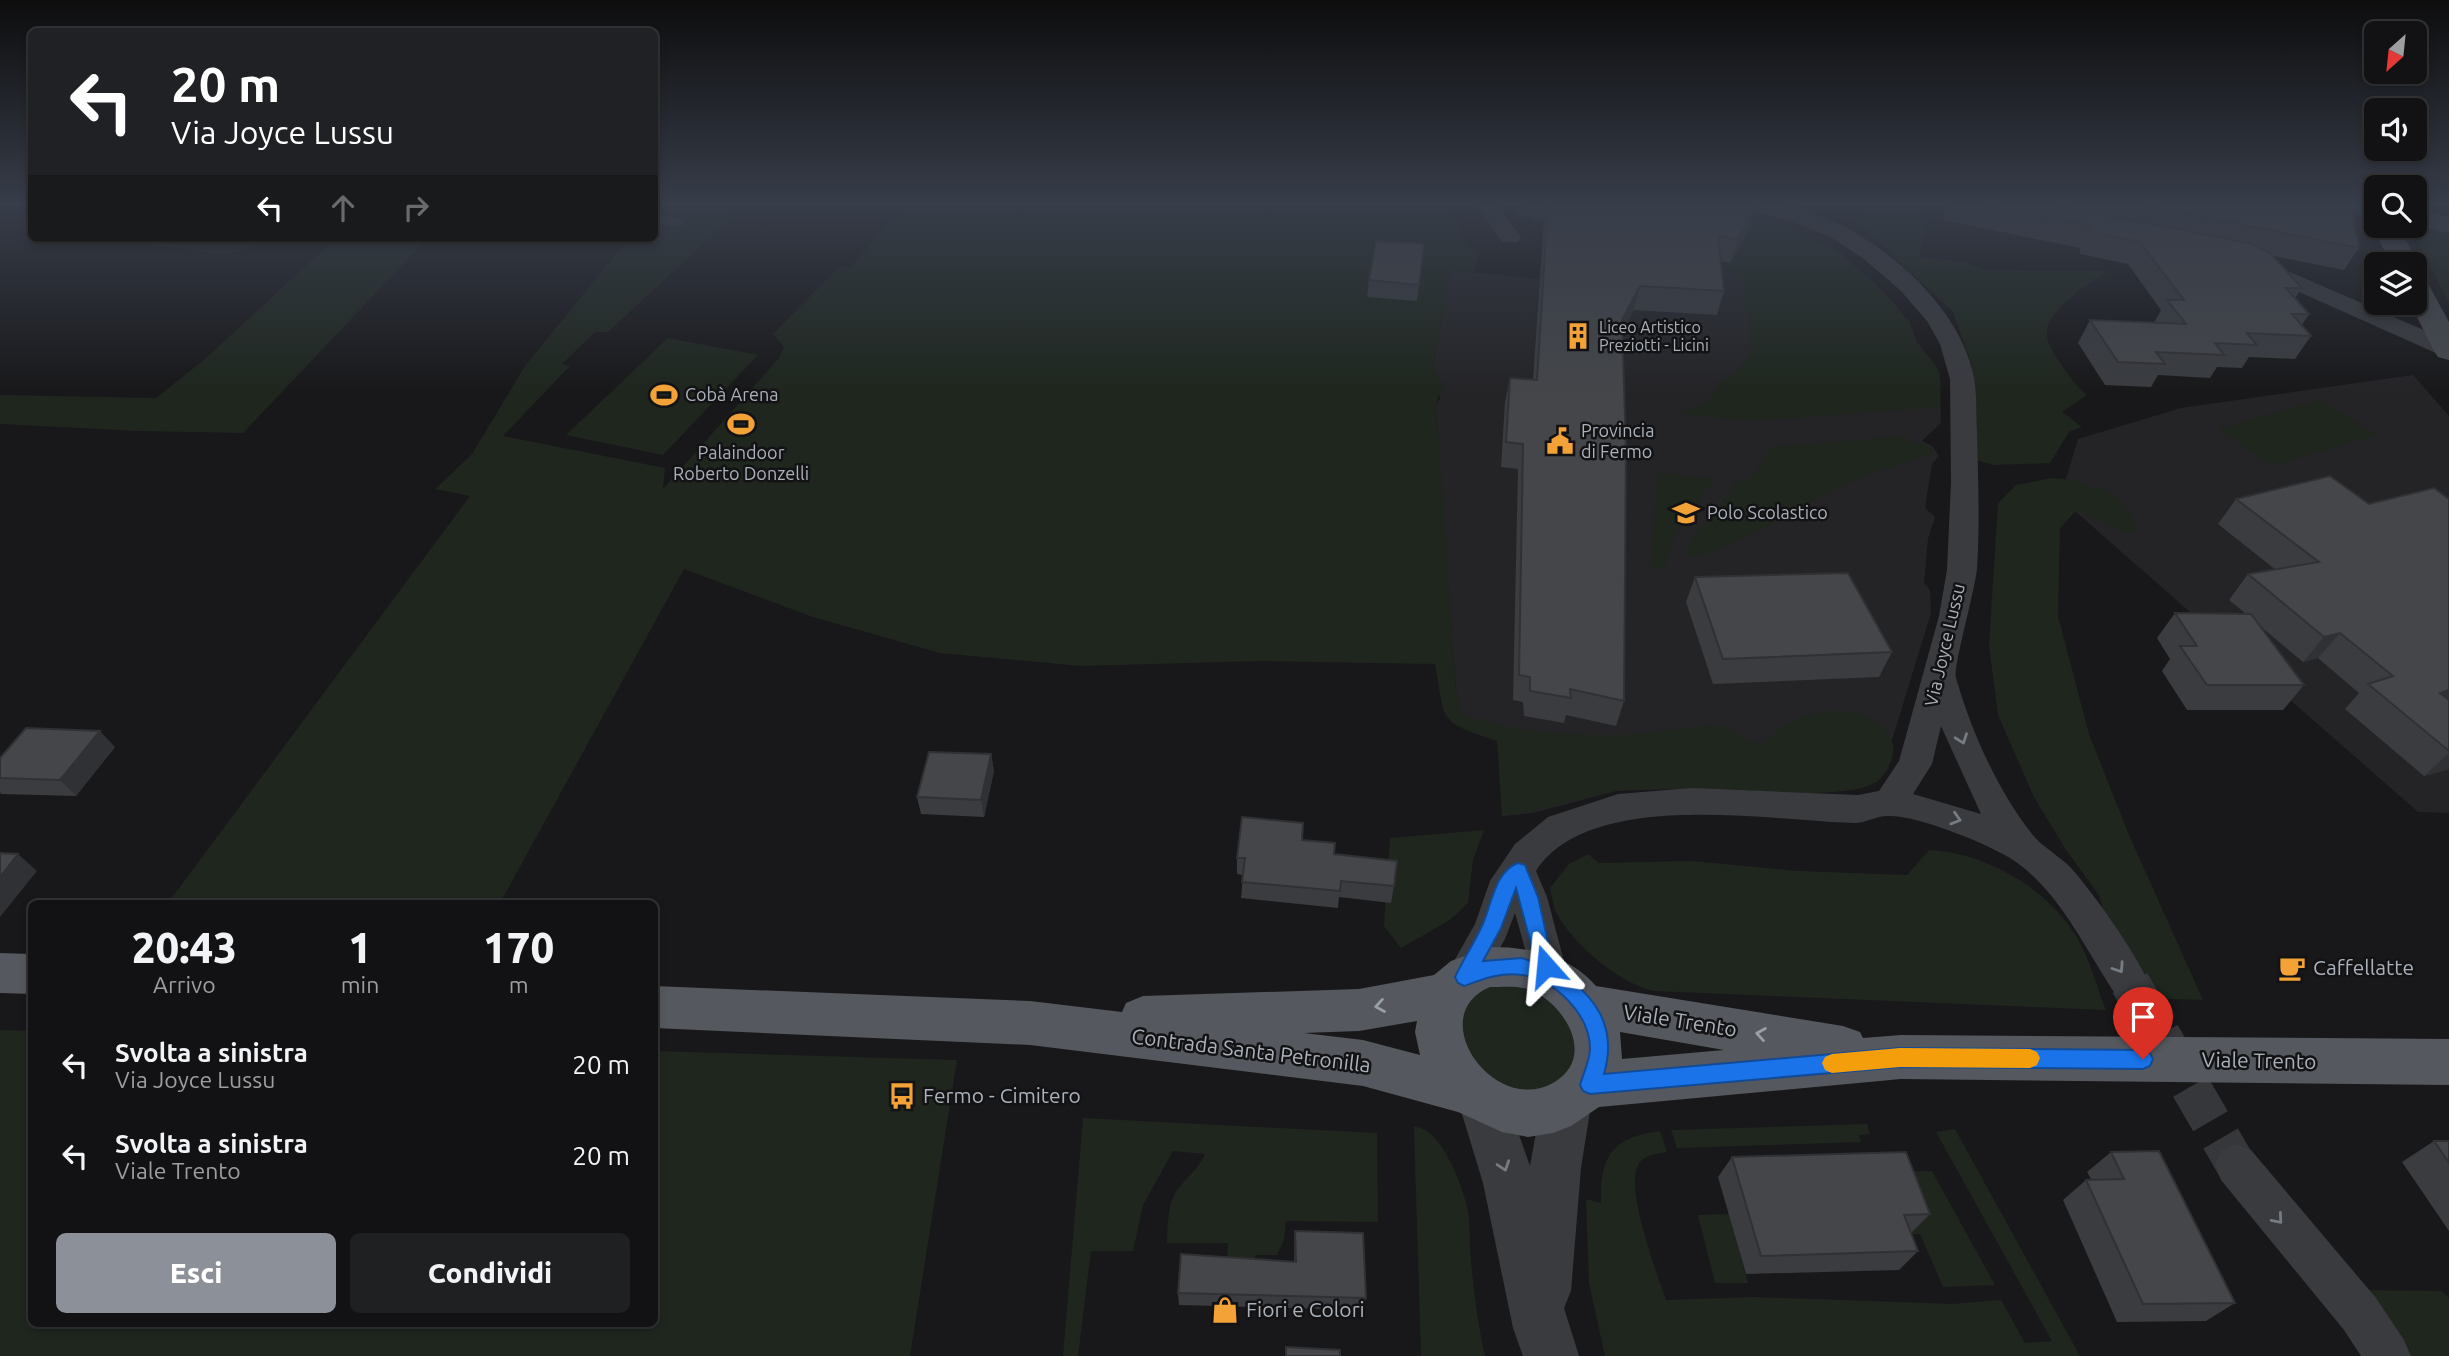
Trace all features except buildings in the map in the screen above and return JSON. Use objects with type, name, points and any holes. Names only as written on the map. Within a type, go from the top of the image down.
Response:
[{"type":"main road","points":[[2427,308],[2448,350]]},
{"type":"main road","name":"Viale Trento","points":[[1456,985],[1490,967],[1522,967],[1549,976],[1574,993],[1585,1005],[1597,1030],[1601,1051],[1578,1095]]},
{"type":"main road","points":[[0,973],[28,974]]},
{"type":"main road","points":[[1456,985],[1437,1020],[1438,1047],[1450,1071],[1475,1096]]},
{"type":"main road","name":"Contrada Santa Petronilla","points":[[1030,1023],[1359,1010],[1456,985]]},
{"type":"main road","name":"Viale Trento","points":[[1585,1005],[1900,1058]]},
{"type":"main road","name":"Contrada Santa Petronilla","points":[[658,1007],[1030,1023],[1363,1063],[1475,1096]]},
{"type":"main road","name":"Viale Trento","points":[[1475,1096],[1512,1112],[1527,1114],[1578,1095],[1900,1058],[2449,1062]]},
{"type":"street","name":"Via Joyce Lussu","points":[[1885,266],[1923,302],[1952,344],[1962,379],[1965,483],[1962,570],[1954,616],[1916,764],[1890,802]]},
{"type":"street","points":[[2261,266],[2448,350]]},
{"type":"street","points":[[1939,675],[1969,759],[1986,795],[2022,848]]},
{"type":"street","points":[[1456,985],[1492,928],[1503,892],[1528,854],[1560,827],[1618,808],[1692,802],[1858,809],[1890,802],[1979,826],[2022,848],[2058,878],[2130,984]]},
{"type":"street","points":[[1518,870],[1529,897],[1549,976]]},
{"type":"street","points":[[1546,1342],[1555,1168],[1578,1095]]},
{"type":"street","points":[[1475,1096],[1509,1183],[1546,1342]]},
{"type":"street","points":[[2236,1165],[2360,1314],[2388,1356]]},
{"type":"shaded area","points":[[305,266],[401,266],[243,433],[0,424],[0,395],[156,398],[205,359]]},
{"type":"shaded area","points":[[606,266],[679,266],[608,332],[595,332],[562,364],[570,366],[503,436],[665,468],[663,489],[779,358],[784,347],[773,334],[840,266],[1476,266],[1474,272],[1451,271],[1433,367],[1443,384],[1436,404],[1456,692],[1461,712],[1515,728],[1583,735],[1620,735],[1722,726],[1737,732],[1741,739],[1764,744],[1775,732],[1806,716],[1841,711],[1858,714],[1873,721],[1886,732],[1892,742],[1893,757],[1879,780],[1857,789],[1793,793],[1642,789],[1617,791],[1502,816],[1497,741],[1463,729],[1447,717],[1443,709],[1435,664],[1261,661],[1081,666],[940,653],[813,617],[684,569],[502,900],[170,900],[470,496],[435,489],[472,454],[525,366]]},
{"type":"shaded area","name":"Polo Scolastico","points":[[1541,266],[1854,266],[1909,321],[1917,342],[1939,371],[1941,423],[1922,441],[1932,446],[1939,456],[1932,464],[1925,508],[1935,517],[1928,539],[1924,583],[1930,590],[1931,613],[1892,740],[1888,769],[1877,782],[1858,789],[1828,792],[1674,789],[1616,791],[1533,813],[1502,816],[1499,725],[1477,721],[1461,712],[1457,704],[1436,404],[1440,398],[1433,367],[1451,270],[1539,279]]},
{"type":"shaded area","points":[[1709,266],[1853,266],[1898,308],[1918,344],[1938,370],[1940,407],[1753,421],[1680,414],[1710,400],[1718,384],[1733,374],[1748,358],[1751,349],[1743,280],[1724,268]]},
{"type":"shaded area","points":[[1904,266],[2109,271],[2060,307],[2048,326],[2047,336],[2052,349],[2072,379],[2087,395],[2062,412],[2082,427],[2069,432],[2050,463],[1994,465],[1976,460],[1971,363],[1953,312]]},
{"type":"shaded area","points":[[2430,266],[2449,266],[2449,303]]},
{"type":"shaded area","name":"Cobà Arena","points":[[668,338],[758,355],[663,455],[566,435]]},
{"type":"shaded area","points":[[2413,375],[2449,416],[2449,813],[2418,812],[2060,498],[2078,439],[2181,408]]},
{"type":"shaded area","points":[[2320,400],[2376,435],[2272,466],[2218,429]]},
{"type":"shaded area","points":[[1905,436],[1933,451],[1930,455],[1886,468],[1844,485],[1724,547],[1688,555],[1686,549],[1691,540],[1731,491],[1735,481],[1746,481],[1757,471],[1770,447]]},
{"type":"shaded area","points":[[1657,473],[1714,479],[1676,533],[1664,568],[1650,569]]},
{"type":"shaded area","points":[[2052,478],[2074,480],[2093,489],[2098,486],[2105,489],[2122,503],[2137,529],[2124,533],[2077,510],[2060,528],[2058,616],[2089,734],[2129,835],[2203,1000],[2143,998],[2117,957],[2099,895],[2066,850],[2034,797],[1998,715],[1989,646],[1998,503],[2016,485]]},
{"type":"shaded area","points":[[1484,830],[1473,860],[1468,903],[1450,920],[1401,948],[1384,926],[1390,838]]},
{"type":"shaded area","points":[[1929,850],[1949,852],[1990,864],[2028,885],[2044,899],[2078,939],[2106,1010],[1653,991],[1626,980],[1586,950],[1557,914],[1550,888],[1569,864],[1588,854],[1599,863],[1692,861],[1798,871],[1907,875]]},
{"type":"shaded area","points":[[1523,980],[1577,1015],[1581,1072],[1527,1100],[1466,1068],[1456,1010],[1483,984]]},
{"type":"shaded area","points":[[0,1030],[28,1031],[28,1327],[658,1327],[658,1051],[957,1060],[910,1356],[0,1356]]},
{"type":"shaded area","points":[[1083,1118],[1377,1133],[1378,1222],[1286,1221],[1284,1240],[1277,1255],[1255,1255],[1254,1265],[1227,1265],[1228,1243],[1167,1243],[1174,1195],[1205,1154],[1173,1151],[1143,1205],[1133,1251],[1091,1251],[1078,1356],[1063,1356]]},
{"type":"shaded area","points":[[1867,1124],[1870,1134],[1859,1135],[1861,1142],[1677,1148],[1671,1130]]},
{"type":"shaded area","points":[[1414,1127],[1432,1135],[1448,1156],[1466,1202],[1475,1297],[1485,1356],[1421,1356]]},
{"type":"shaded area","points":[[1955,1129],[2080,1356],[1605,1356],[1589,1283],[1586,1199],[1601,1203],[1606,1161],[1620,1144],[1631,1138],[1660,1131],[1667,1152],[1643,1159],[1638,1165],[1635,1177],[1644,1232],[1666,1300],[1754,1297],[1953,1304],[2001,1300],[2025,1343],[2052,1341],[1936,1132]]},
{"type":"shaded area","points":[[1932,1171],[1995,1285],[1943,1287],[1920,1234],[1910,1234],[1888,1172]]},
{"type":"shaded area","points":[[1729,1214],[1748,1283],[1715,1283],[1698,1215]]},
{"type":"shaded area","points":[[2354,1290],[2442,1291],[2449,1298],[2449,1356],[2407,1356]]},
{"type":"tunnel","points":[[2130,983],[2236,1165]]},
{"type":"slow traffic","points":[[1832,1063],[1900,1058],[2030,1058]]},
{"type":"place","name":"Liceo Artistico Preziotti - Licini","points":[[1578,336]]},
{"type":"place","name":"Cobà Arena","points":[[664,395]]},
{"type":"place","name":"Palaindoor Roberto Donzelli","points":[[741,424]]},
{"type":"place","name":"Provincia di Fermo","points":[[1560,441]]},
{"type":"place","name":"Polo Scolastico","points":[[1686,513]]},
{"type":"place","name":"Caffellatte","points":[[2292,968]]},
{"type":"place","name":"Fermo - Cimitero","points":[[902,1096]]},
{"type":"place","name":"Fiori e Colori","points":[[1225,1310]]},
{"type":"route","points":[[1546,966],[1533,924],[1529,897],[1518,870],[1503,892],[1492,928],[1464,977],[1490,967],[1522,967],[1549,976],[1574,993],[1585,1005],[1597,1030],[1601,1051],[1590,1085],[1900,1058],[2143,1059]]}]
